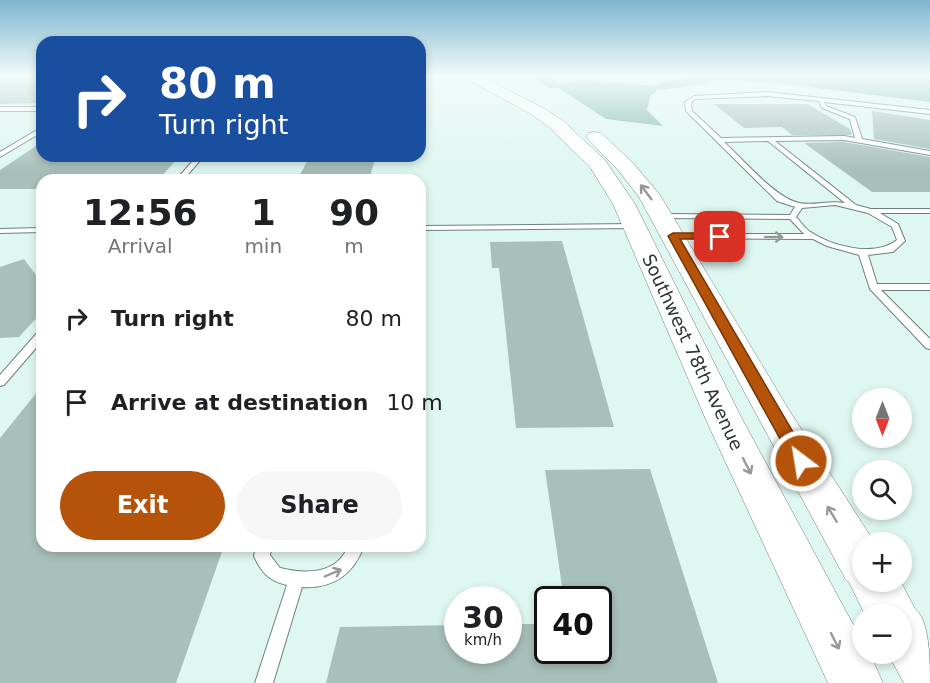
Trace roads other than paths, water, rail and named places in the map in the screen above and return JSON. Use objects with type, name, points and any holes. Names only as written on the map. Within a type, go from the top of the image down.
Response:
[{"type":"street","name":"Southwest 78th Avenue","points":[[532,108],[556,124],[598,164],[640,215],[724,420],[856,683]]},
{"type":"street","name":"Southwest 78th Avenue","points":[[555,108],[595,137],[625,166],[650,195],[640,215]]},
{"type":"street","points":[[640,215],[680,248]]},
{"type":"street","name":"Southwest 78th Avenue","points":[[680,248],[776,420],[852,547]]},
{"type":"street","points":[[912,646],[930,677]]},
{"type":"lane","points":[[689,108],[689,111],[780,199],[801,206],[835,203],[871,211],[930,211]]},
{"type":"lane","points":[[826,108],[853,118],[859,140]]},
{"type":"lane","points":[[893,108],[930,112]]},
{"type":"lane","points":[[0,109],[36,109]]},
{"type":"lane","points":[[0,155],[36,133]]},
{"type":"lane","points":[[719,140],[844,138],[930,153]]},
{"type":"lane","points":[[769,139],[855,207]]},
{"type":"lane","points":[[184,174],[196,162]]},
{"type":"lane","points":[[792,217],[801,206]]},
{"type":"lane","points":[[426,228],[640,215],[792,217],[805,232],[830,244],[863,253],[890,250],[901,241],[895,226],[871,211]]},
{"type":"lane","points":[[0,231],[36,230]]},
{"type":"lane","points":[[680,248],[815,237]]},
{"type":"lane","points":[[863,253],[873,287],[930,345]]},
{"type":"lane","points":[[873,287],[930,287]]},
{"type":"lane","points":[[0,382],[36,341]]},
{"type":"lane","points":[[263,552],[262,556],[273,573],[296,580],[313,580],[336,574],[353,558],[354,552]]},
{"type":"lane","points":[[264,683],[296,580]]}]
